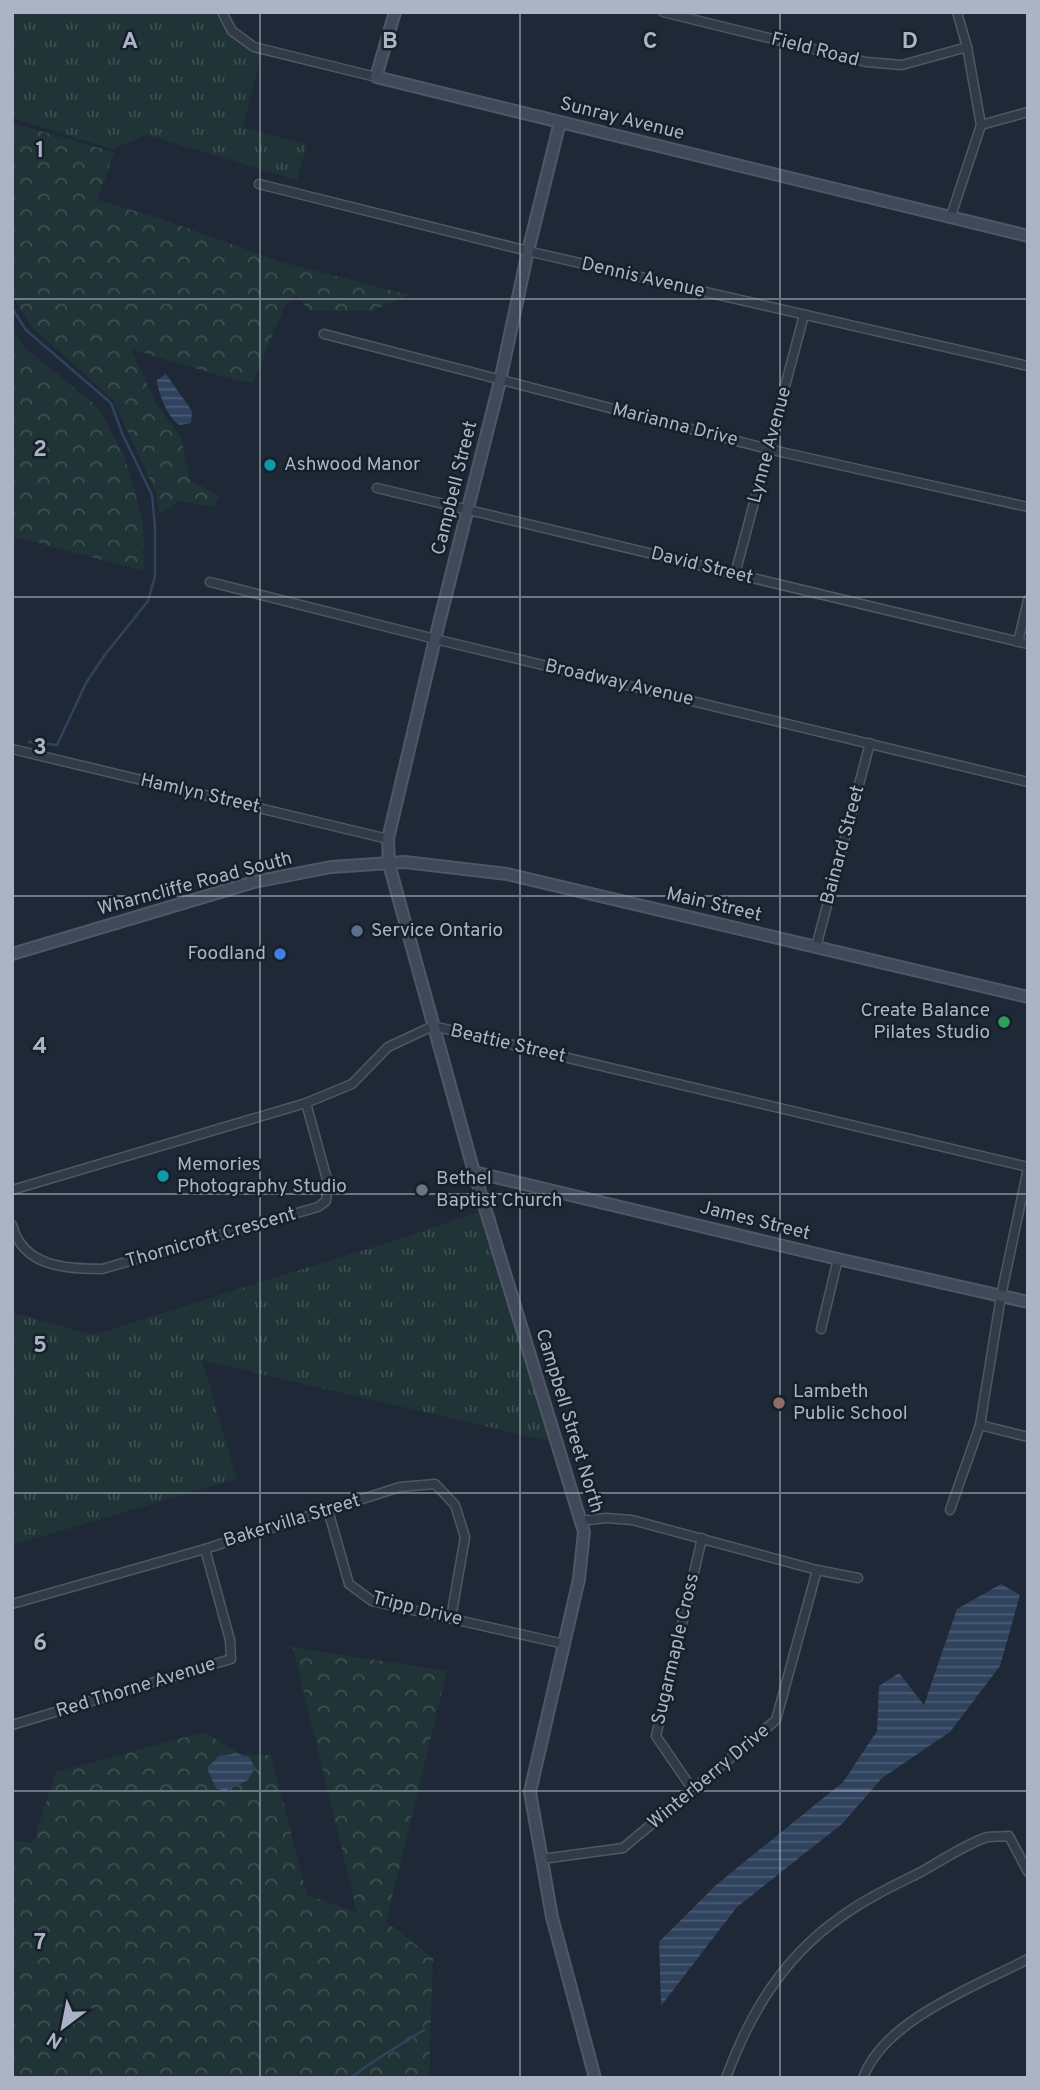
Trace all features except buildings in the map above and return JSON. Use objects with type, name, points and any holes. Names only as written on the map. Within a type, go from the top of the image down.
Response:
[{"type":"street","name":"Sunray Avenue","points":[[222,12],[232,31],[254,47],[1028,236]]},
{"type":"street","points":[[376,77],[395,12]]},
{"type":"street","name":"Field Road","points":[[663,12],[866,62],[902,65],[967,47]]},
{"type":"street","points":[[951,216],[981,125],[967,47],[957,12]]},
{"type":"street","points":[[981,125],[1028,112]]},
{"type":"street","name":"Campbell Street","points":[[389,864],[388,839],[560,122]]},
{"type":"street","name":"Dennis Avenue","points":[[259,184],[528,251],[1028,366]]},
{"type":"street","name":"Lynne Avenue","points":[[735,575],[804,315]]},
{"type":"street","name":"Marianna Drive","points":[[324,334],[768,449],[1028,507]]},
{"type":"street","name":"David Street","points":[[377,488],[1028,645]]},
{"type":"street","name":"Broadway Avenue","points":[[210,582],[1028,782]]},
{"type":"street","points":[[1018,642],[1028,600]]},
{"type":"street","name":"Bainard Street","points":[[816,947],[870,743]]},
{"type":"street","name":"Hamlyn Street","points":[[12,749],[388,839]]},
{"type":"street","name":"Main Street","points":[[389,864],[405,862],[507,874],[1028,997]]},
{"type":"street","name":"Wharncliffe Road South","points":[[12,954],[254,883],[331,867],[389,864]]},
{"type":"street","name":"Campbell Street North","points":[[389,864],[474,1172],[584,1532],[579,1579],[530,1792],[552,1917],[595,2078]]},
{"type":"street","name":"Beattie Street","points":[[12,1190],[306,1103],[352,1084],[388,1047],[433,1026],[1028,1167]]},
{"type":"street","name":"Thornicroft Crescent","points":[[12,1225],[23,1248],[40,1261],[71,1269],[102,1269],[318,1207],[326,1201],[328,1183],[306,1103]]},
{"type":"street","points":[[950,1510],[980,1426],[1000,1296],[1028,1167]]},
{"type":"street","name":"James Street","points":[[474,1172],[1028,1302]]},
{"type":"street","points":[[821,1329],[838,1259]]},
{"type":"street","points":[[980,1426],[1028,1437]]},
{"type":"street","name":"Bakervilla Street","points":[[12,1604],[205,1549],[400,1487],[435,1484],[456,1505],[464,1537],[451,1618]]},
{"type":"street","name":"Tripp Drive","points":[[328,1510],[349,1584],[372,1601],[564,1644]]},
{"type":"street","points":[[581,1521],[606,1518],[632,1520],[817,1570],[858,1578]]},
{"type":"street","name":"Sugarmaple Cross","points":[[693,1790],[656,1736],[702,1538]]},
{"type":"street","name":"Red Thorne Avenue","points":[[12,1725],[231,1659],[230,1640],[205,1549]]},
{"type":"street","name":"Winterberry Drive","points":[[542,1859],[623,1848],[776,1720],[817,1570]]},
{"type":"street","points":[[726,2078],[748,2024],[765,1994],[797,1954],[839,1917],[986,1838],[1009,1836],[1028,1872]]},
{"type":"street","points":[[863,2078],[876,2054],[893,2035],[923,2012],[1028,1959]]},
{"type":"green space","points":[[12,12],[221,12],[237,37],[261,55],[243,127],[307,145],[297,180],[147,135],[112,149],[12,118]]},
{"type":"green space","points":[[12,123],[114,152],[98,200],[159,218],[278,261],[409,295],[372,311],[310,311],[296,296],[285,305],[253,382],[238,381],[131,349],[157,405],[181,437],[190,480],[219,496],[214,507],[180,501],[160,514],[156,493],[113,400],[31,326],[12,295]]},
{"type":"green space","points":[[12,330],[25,348],[98,407],[124,455],[143,521],[144,571],[12,536]]},
{"type":"green space","points":[[493,1207],[561,1444],[202,1360],[237,1479],[12,1545],[12,1312],[93,1335]]},
{"type":"green space","points":[[290,1647],[447,1671],[386,1922],[433,1958],[429,2078],[12,2078],[12,1841],[33,1843],[56,1772],[204,1732],[240,1754],[271,1755],[307,1895],[357,1912],[294,1652]]},
{"type":"water","points":[[166,374],[192,411],[191,423],[180,425],[164,405],[157,380]]},
{"type":"water","points":[[1001,1584],[1020,1595],[1000,1666],[950,1732],[882,1778],[842,1824],[737,1907],[661,2006],[659,1942],[716,1885],[843,1782],[877,1731],[879,1686],[899,1673],[924,1705],[957,1609]]},
{"type":"water","points":[[234,1754],[249,1757],[255,1768],[248,1780],[225,1791],[216,1788],[207,1768],[219,1756]]},
{"type":"waterway","points":[[12,308],[26,330],[111,403],[122,433],[152,495],[155,527],[155,576],[148,601],[86,683],[57,745],[29,742]]},
{"type":"waterway","points":[[350,2078],[424,2030]]},
{"type":"place","name":"Ashwood Manor","points":[[270,465]]},
{"type":"place","name":"Service Ontario","points":[[357,931]]},
{"type":"place","name":"Foodland","points":[[280,954]]},
{"type":"place","name":"Create Balance Pilates Studio","points":[[1004,1022]]},
{"type":"place","name":"Memories Photography Studio","points":[[163,1176]]},
{"type":"place","name":"Bethel Baptist Church","points":[[422,1190]]},
{"type":"place","name":"Lambeth Public School","points":[[779,1403]]}]
